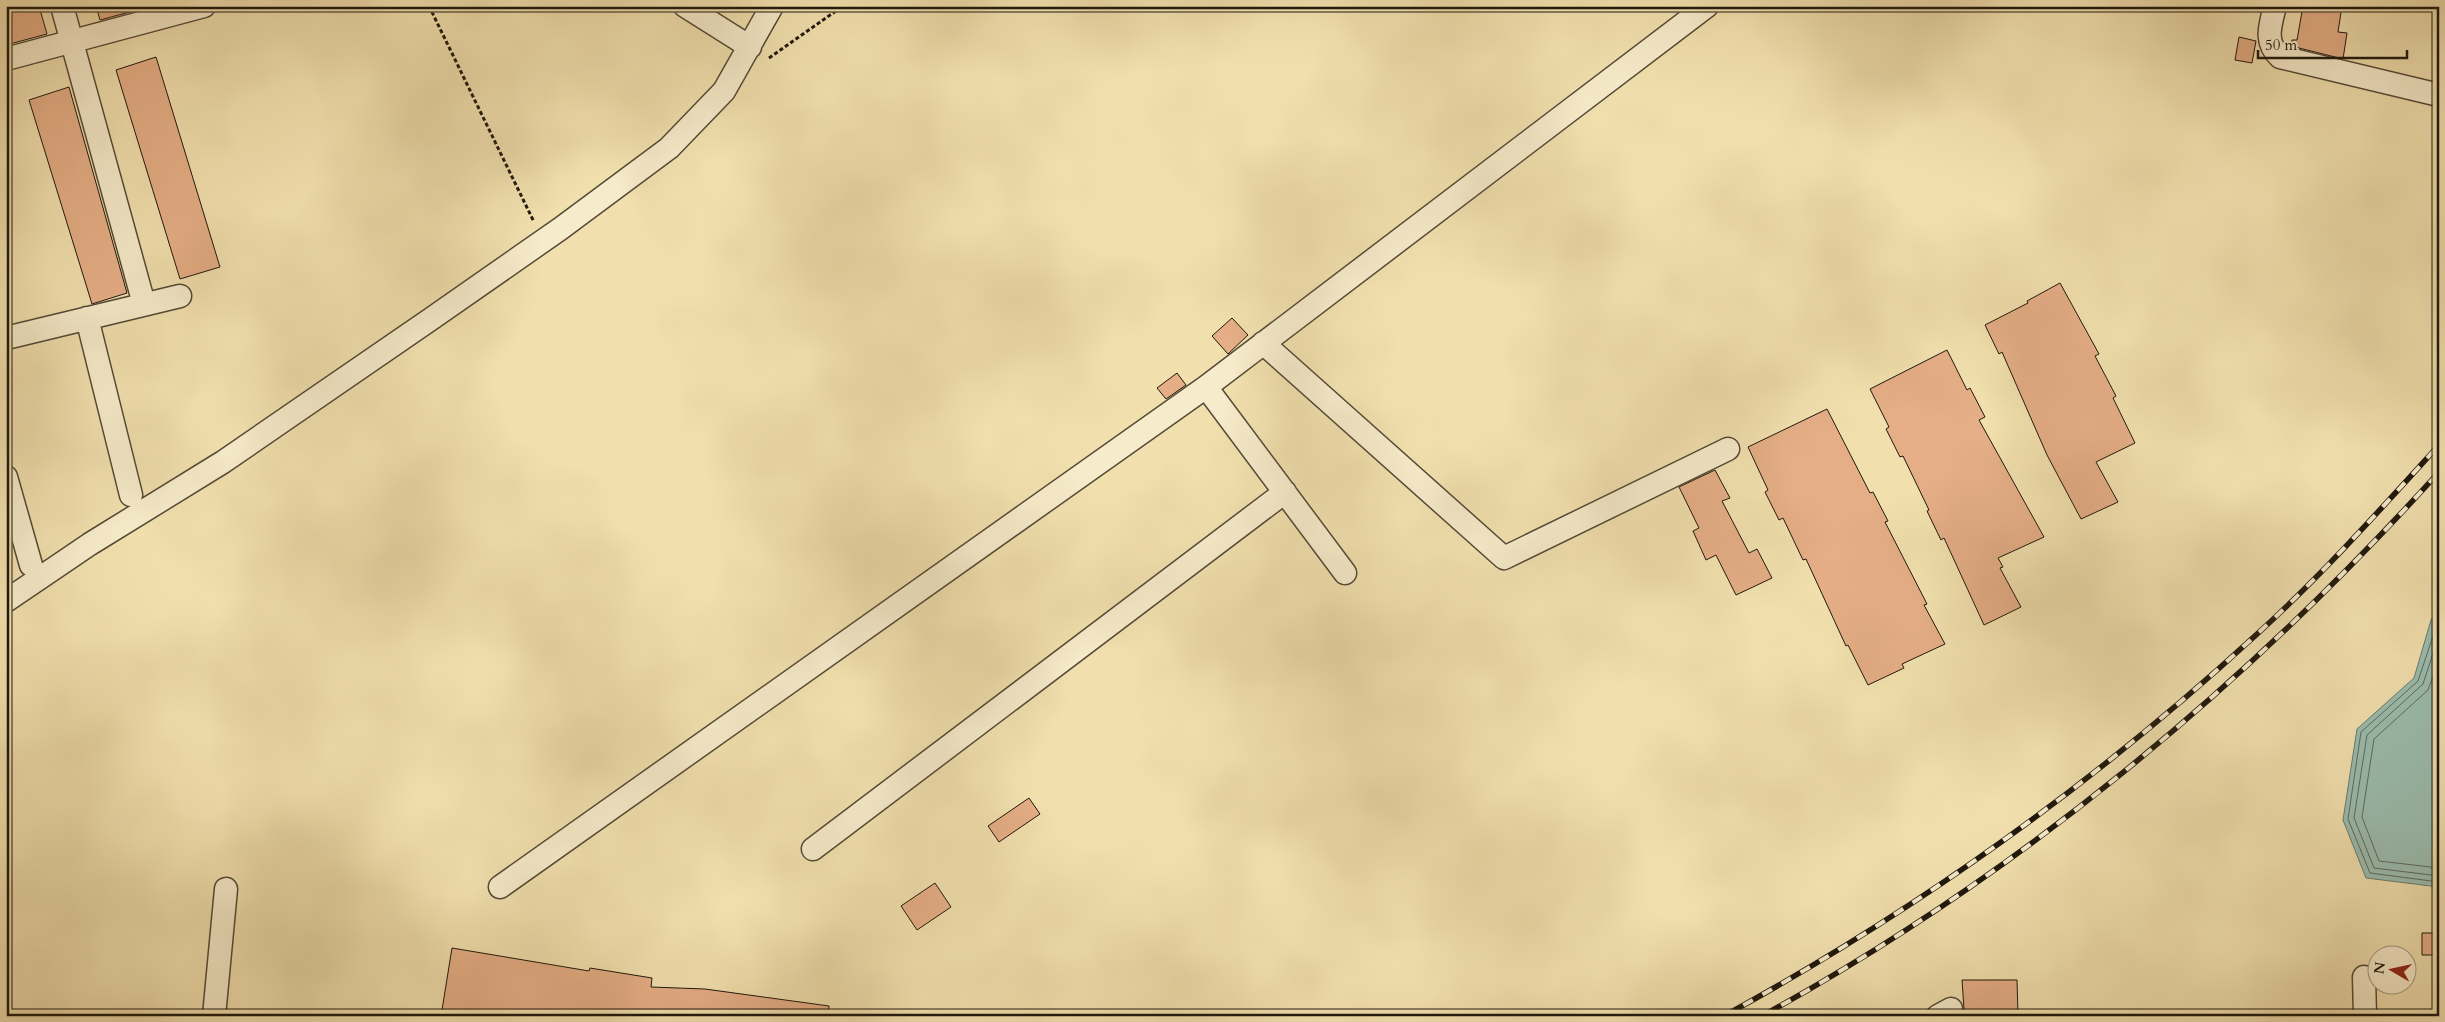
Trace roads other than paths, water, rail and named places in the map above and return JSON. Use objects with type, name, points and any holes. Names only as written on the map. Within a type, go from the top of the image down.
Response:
[{"type":"street","points":[[62,6],[144,304]]},
{"type":"street","points":[[6,59],[204,6]]},
{"type":"street","points":[[685,6],[756,55]]},
{"type":"street","points":[[6,602],[90,544],[223,462],[543,240],[669,148],[756,55],[772,6]]},
{"type":"street","points":[[500,887],[1206,387],[1707,6]]},
{"type":"street","points":[[2275,6],[2268,40],[2273,50],[2280,57],[2439,95]]},
{"type":"street","points":[[6,338],[180,296]]},
{"type":"street","points":[[87,318],[130,495]]},
{"type":"street","points":[[1263,343],[1504,558],[1728,449]]},
{"type":"street","points":[[1206,387],[1345,573]]},
{"type":"street","points":[[6,477],[31,565]]},
{"type":"street","points":[[813,849],[1285,492]]},
{"type":"street","points":[[214,1016],[226,888]]},
{"type":"street","points":[[2364,976],[2365,1016]]},
{"type":"water","points":[[2439,609],[2439,887],[2366,878],[2343,820],[2357,729],[2414,678],[2431,620]]},
{"type":"railway","points":[[1724,1016],[1795,976],[1934,888],[2002,842],[2132,742],[2195,690],[2304,590],[2439,445]]},
{"type":"railway","points":[[1762,1016],[1856,961],[1948,902],[2037,839],[2123,772],[2207,702],[2287,628],[2365,551],[2439,472]]}]
